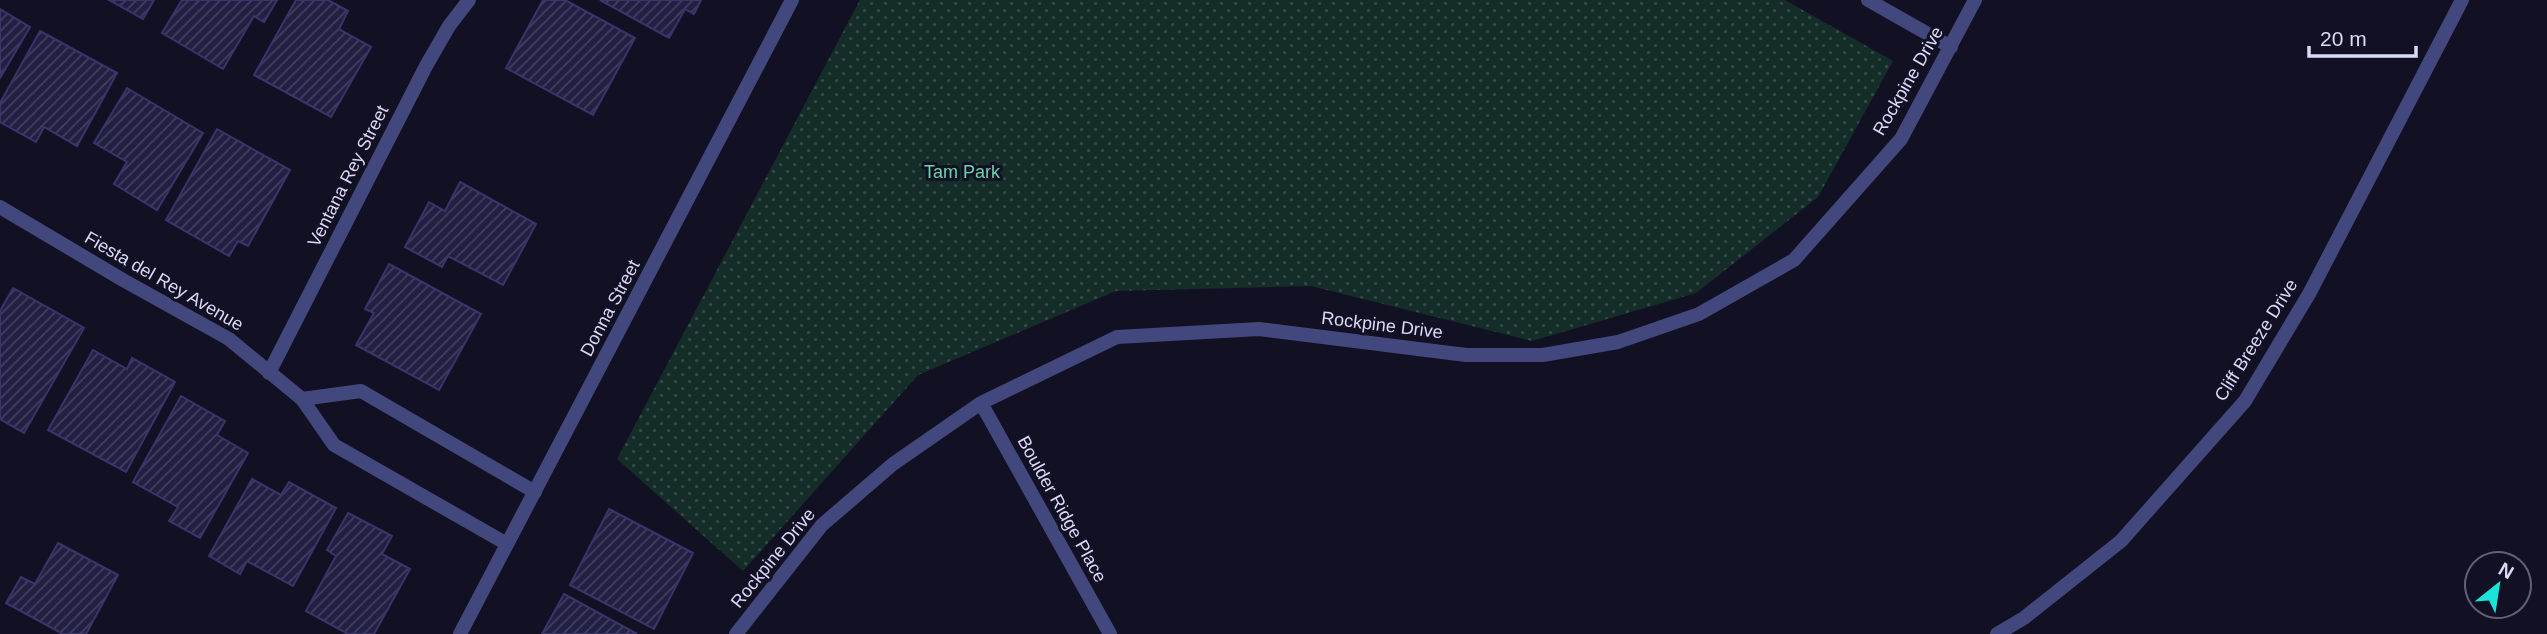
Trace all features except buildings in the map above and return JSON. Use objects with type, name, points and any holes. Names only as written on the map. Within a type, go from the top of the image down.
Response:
[{"type":"street","name":"Donna Street","points":[[460,634],[792,0]]},
{"type":"street","points":[[1868,0],[1951,47]]},
{"type":"street","name":"Rockpine Drive","points":[[736,634],[822,524],[893,464],[981,404],[1117,337],[1259,329],[1466,355],[1543,355],[1618,342],[1699,314],[1794,260],[1901,139],[1975,0]]},
{"type":"street","name":"Cliff Breeze Drive","points":[[1997,634],[2024,618],[2121,541],[2245,401],[2309,294],[2462,0]]},
{"type":"street","name":"Ventana Rey Street","points":[[269,373],[426,66],[462,2]]},
{"type":"street","name":"Fiesta del Rey Avenue","points":[[0,207],[229,339],[303,399],[334,444],[507,544]]},
{"type":"street","points":[[303,399],[361,391],[536,492]]},
{"type":"street","name":"Boulder Ridge Place","points":[[981,404],[1110,634]]},
{"type":"green space","name":"Tam Park","points":[[860,0],[1785,0],[1893,61],[1818,197],[1696,293],[1532,341],[1311,286],[1116,291],[918,375],[743,571],[617,459]]}]
